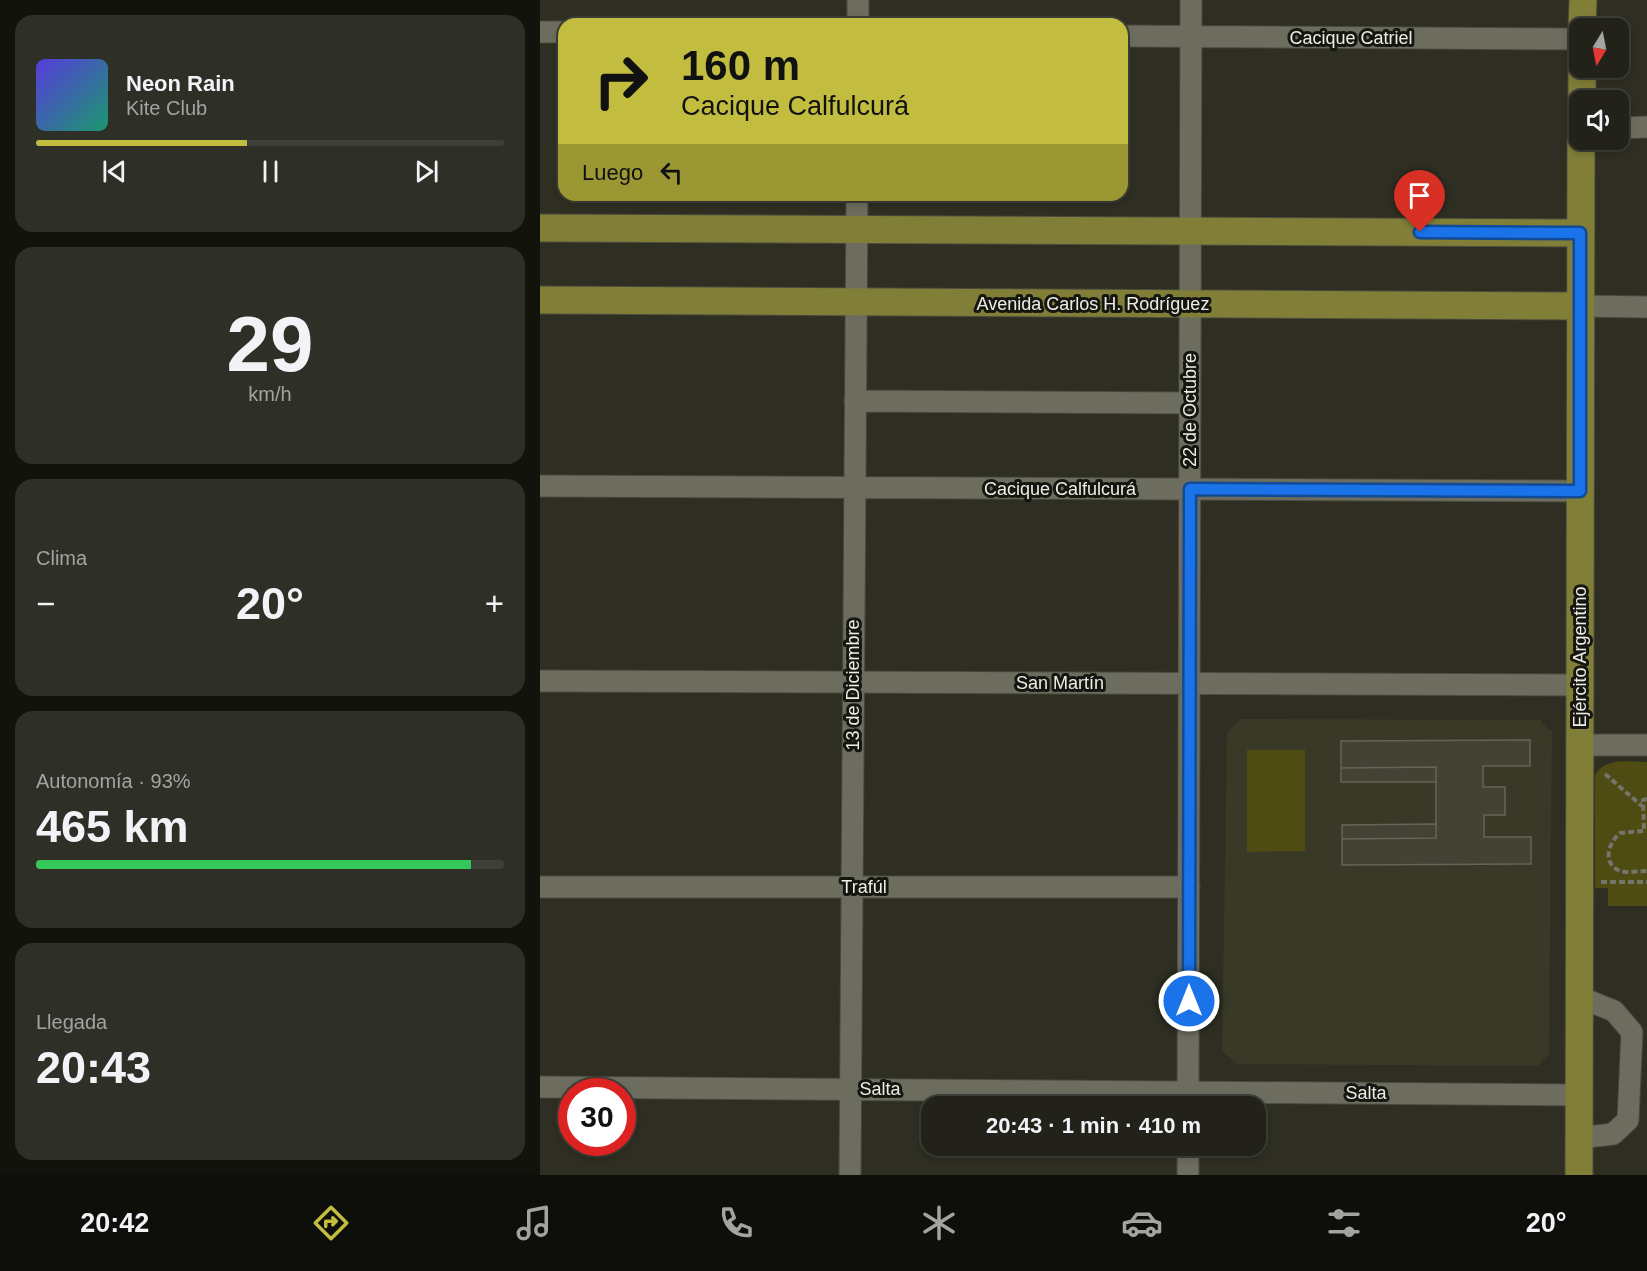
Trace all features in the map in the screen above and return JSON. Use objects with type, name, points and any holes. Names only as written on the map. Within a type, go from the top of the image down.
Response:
[{"type":"main road","points":[[1582,18],[1583,0]]},
{"type":"main road","name":"Ejército Argentino","points":[[1579,1175],[1581,150]]},
{"type":"main road","points":[[540,228],[1580,233]]},
{"type":"main road","name":"Avenida Carlos H. Rodríguez","points":[[540,300],[1580,306]]},
{"type":"street","points":[[858,0],[858,18]]},
{"type":"street","name":"22 de Octubre","points":[[1188,1096],[1191,0]]},
{"type":"street","points":[[540,32],[558,32]]},
{"type":"street","name":"Cacique Catriel","points":[[1128,36],[1569,39]]},
{"type":"street","points":[[1629,128],[1647,127]]},
{"type":"street","name":"13 de Diciembre","points":[[850,1175],[857,201]]},
{"type":"street","name":"Avenida Carlos H. Rodríguez","points":[[1580,306],[1647,307]]},
{"type":"street","points":[[855,401],[1190,403]]},
{"type":"street","name":"Cacique Calfulcurá","points":[[540,486],[1580,491]]},
{"type":"street","name":"San Martín","points":[[540,681],[1580,685]]},
{"type":"street","points":[[1580,745],[1647,745]]},
{"type":"street","name":"Trafúl","points":[[540,887],[1189,887]]},
{"type":"street","points":[[1579,997],[1614,1011],[1632,1032],[1628,1120],[1613,1134],[1579,1138]]},
{"type":"street","name":"Salta","points":[[540,1087],[851,1089],[1087,1096]]},
{"type":"street","name":"Salta","points":[[1266,1098],[1579,1095]]},
{"type":"street","points":[[1188,1156],[1188,1175]]},
{"type":"path","points":[[1610,768],[1601,774],[1643,807]]},
{"type":"path","points":[[1647,799],[1643,800],[1644,831],[1620,833],[1611,843],[1609,856],[1613,866],[1617,869],[1628,872],[1647,871]]},
{"type":"path","points":[[1600,873],[1600,882],[1647,882]]},
{"type":"shaded area","points":[[1240,719],[1542,720],[1542,725],[1547,725],[1547,730],[1552,730],[1549,1054],[1537,1066],[1237,1064],[1222,1051],[1227,733]]},
{"type":"shaded area","points":[[1247,750],[1305,750],[1305,851],[1247,852]]},
{"type":"shaded area","points":[[1647,762],[1647,906],[1608,906],[1608,888],[1595,888],[1595,775],[1599,769],[1611,763]]},
{"type":"building","points":[[1530,740],[1530,766],[1483,766],[1483,787],[1505,787],[1505,815],[1484,815],[1484,837],[1531,837],[1531,864],[1342,865],[1342,839],[1436,838],[1436,767],[1341,768],[1341,741]]},
{"type":"building","points":[[1436,767],[1436,782],[1341,782],[1341,768]]},
{"type":"building","points":[[1436,824],[1436,838],[1342,839],[1342,825]]},
{"type":"route","points":[[1189,1001],[1190,489],[1580,491],[1580,233],[1420,232]]}]
